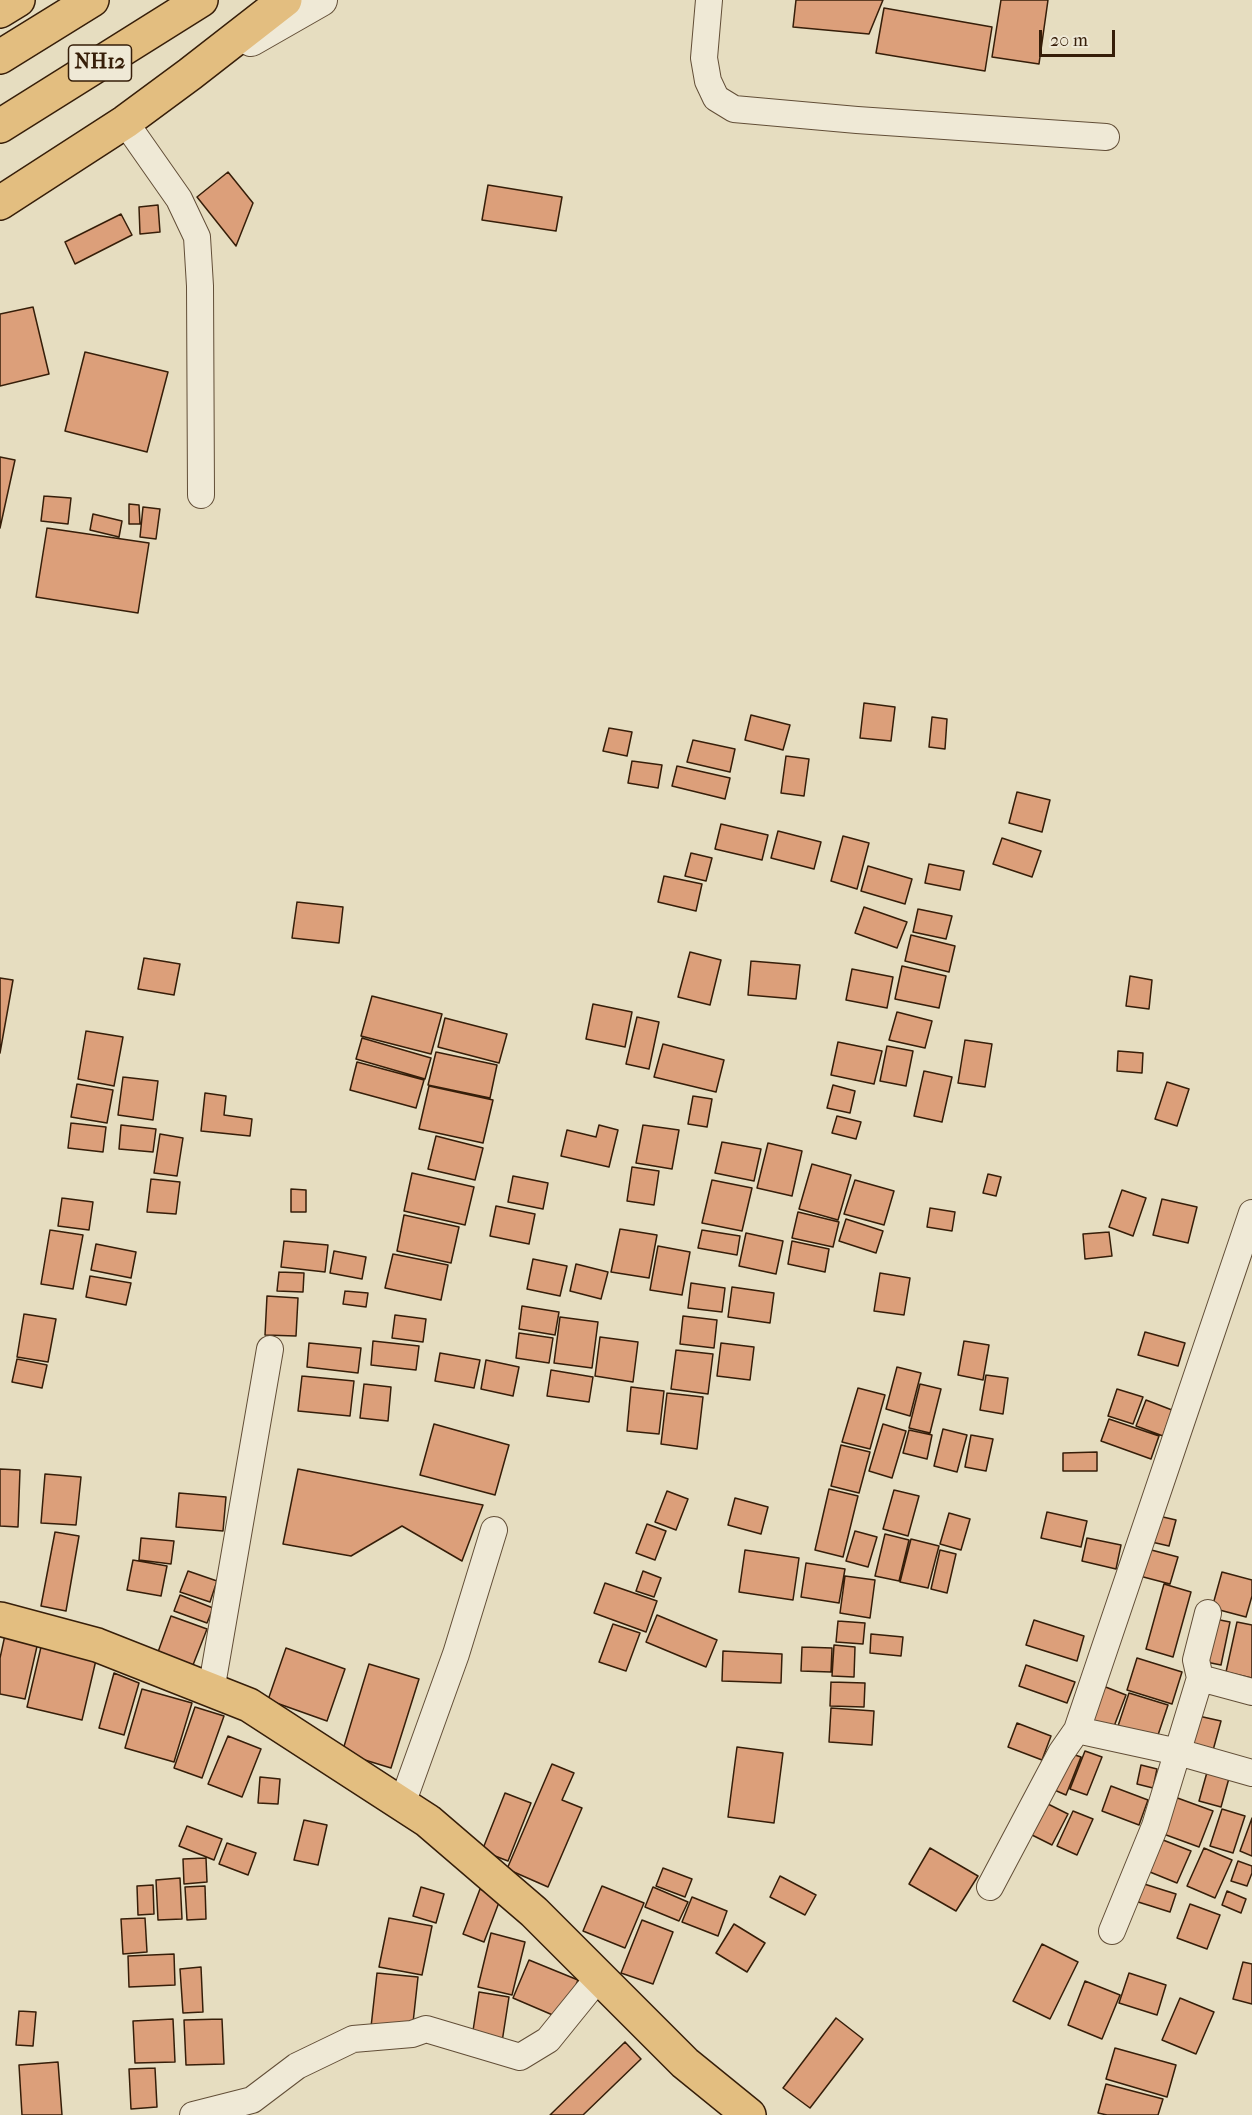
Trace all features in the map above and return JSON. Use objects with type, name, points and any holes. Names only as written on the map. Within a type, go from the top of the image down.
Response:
[{"type":"main road","points":[[0,11],[18,0]]},
{"type":"main road","name":"NH12","points":[[0,57],[92,0]]},
{"type":"main road","name":"NH12","points":[[0,126],[201,0]]},
{"type":"main road","points":[[0,203],[125,122],[285,0]]},
{"type":"main road","points":[[0,1619],[97,1645],[249,1705],[428,1821],[534,1912],[685,2063],[749,2115]]},
{"type":"street","points":[[190,74],[321,0]]},
{"type":"street","points":[[709,0],[704,58],[708,81],[716,98],[734,110],[1106,137]]},
{"type":"street","points":[[125,122],[179,199],[197,237],[200,286],[201,495]]},
{"type":"street","points":[[990,1887],[1061,1753],[1077,1730],[1252,1213]]},
{"type":"street","points":[[211,1691],[270,1349]]},
{"type":"street","points":[[402,1804],[456,1654],[494,1530]]},
{"type":"street","points":[[1112,1931],[1155,1826],[1178,1752],[1200,1678],[1196,1660],[1208,1613]]},
{"type":"street","points":[[1200,1678],[1252,1692]]},
{"type":"street","points":[[1077,1730],[1178,1752],[1252,1773]]},
{"type":"street","points":[[193,2115],[252,2100],[297,2066],[352,2039],[412,2034],[426,2029],[520,2056],[548,2040],[599,1977]]},
{"type":"building","points":[[796,0],[883,0],[869,34],[793,27]]},
{"type":"building","points":[[1001,0],[1048,0],[1039,64],[992,57]]},
{"type":"building","points":[[884,8],[992,27],[985,71],[876,53]]},
{"type":"building","points":[[228,172],[253,203],[236,246],[197,197]]},
{"type":"building","points":[[488,185],[562,197],[556,231],[482,220]]},
{"type":"building","points":[[158,205],[160,232],[140,234],[139,207]]},
{"type":"building","points":[[121,214],[132,235],[75,264],[65,242]]},
{"type":"building","points":[[33,307],[49,374],[0,386],[0,314]]},
{"type":"building","points":[[85,352],[168,372],[147,452],[65,431]]},
{"type":"building","points":[[0,457],[15,460],[0,528]]},
{"type":"building","points":[[44,496],[71,498],[68,524],[41,521]]},
{"type":"building","points":[[129,504],[139,505],[140,524],[129,524]]},
{"type":"building","points":[[143,507],[160,509],[156,539],[140,537]]},
{"type":"building","points":[[93,514],[122,521],[119,537],[90,530]]},
{"type":"building","points":[[47,528],[149,543],[138,613],[36,597]]},
{"type":"building","points":[[864,703],[895,707],[891,741],[860,738]]},
{"type":"building","points":[[751,715],[790,725],[783,750],[745,740]]},
{"type":"building","points":[[932,717],[947,719],[945,749],[929,747]]},
{"type":"building","points":[[609,728],[632,732],[627,756],[603,751]]},
{"type":"building","points":[[693,740],[735,749],[730,772],[687,762]]},
{"type":"building","points":[[786,756],[809,759],[804,796],[781,793]]},
{"type":"building","points":[[632,761],[662,765],[658,788],[628,783]]},
{"type":"building","points":[[677,766],[730,778],[725,799],[672,786]]},
{"type":"building","points":[[1017,792],[1050,800],[1042,832],[1009,823]]},
{"type":"building","points":[[721,824],[768,835],[762,860],[715,849]]},
{"type":"building","points":[[778,831],[821,842],[814,869],[771,858]]},
{"type":"building","points":[[843,836],[869,843],[857,889],[831,881]]},
{"type":"building","points":[[1002,838],[1041,851],[1032,877],[993,864]]},
{"type":"building","points":[[691,853],[712,858],[706,881],[685,876]]},
{"type":"building","points":[[929,864],[964,871],[960,890],[925,883]]},
{"type":"building","points":[[868,866],[912,879],[905,904],[861,891]]},
{"type":"building","points":[[664,876],[702,884],[696,911],[658,902]]},
{"type":"building","points":[[297,902],[343,907],[339,943],[292,938]]},
{"type":"building","points":[[864,907],[907,922],[897,948],[855,933]]},
{"type":"building","points":[[918,909],[952,916],[946,939],[913,932]]},
{"type":"building","points":[[911,935],[955,946],[949,972],[905,961]]},
{"type":"building","points":[[690,952],[721,960],[710,1005],[678,997]]},
{"type":"building","points":[[144,958],[180,964],[174,995],[138,989]]},
{"type":"building","points":[[751,961],[800,965],[796,999],[748,995]]},
{"type":"building","points":[[902,966],[946,976],[939,1008],[895,999]]},
{"type":"building","points":[[852,969],[893,977],[887,1008],[846,1000]]},
{"type":"building","points":[[1130,976],[1152,980],[1149,1009],[1126,1006]]},
{"type":"building","points":[[0,978],[13,980],[0,1053]]},
{"type":"building","points":[[372,996],[442,1014],[431,1054],[361,1036]]},
{"type":"building","points":[[593,1004],[632,1012],[625,1047],[586,1039]]},
{"type":"building","points":[[897,1012],[932,1021],[925,1048],[889,1040]]},
{"type":"building","points":[[637,1017],[659,1022],[649,1069],[626,1064]]},
{"type":"building","points":[[445,1018],[507,1034],[499,1063],[438,1047]]},
{"type":"building","points":[[86,1031],[123,1037],[114,1086],[78,1079]]},
{"type":"building","points":[[362,1038],[431,1058],[425,1079],[356,1059]]},
{"type":"building","points":[[965,1040],[992,1044],[985,1087],[958,1083]]},
{"type":"building","points":[[838,1042],[882,1051],[874,1084],[831,1075]]},
{"type":"building","points":[[663,1044],[724,1060],[716,1092],[654,1077]]},
{"type":"building","points":[[887,1046],[913,1051],[906,1086],[880,1081]]},
{"type":"building","points":[[1118,1051],[1143,1053],[1142,1073],[1117,1071]]},
{"type":"building","points":[[436,1052],[497,1065],[490,1098],[428,1085]]},
{"type":"building","points":[[357,1062],[424,1080],[416,1108],[350,1090]]},
{"type":"building","points":[[924,1071],[952,1077],[942,1122],[914,1116]]},
{"type":"building","points":[[123,1077],[158,1081],[153,1120],[118,1115]]},
{"type":"building","points":[[1167,1082],[1189,1089],[1177,1126],[1155,1119]]},
{"type":"building","points":[[77,1084],[113,1090],[107,1123],[71,1117]]},
{"type":"building","points":[[833,1085],[855,1091],[850,1113],[827,1108]]},
{"type":"building","points":[[429,1086],[493,1100],[483,1143],[419,1129]]},
{"type":"building","points":[[205,1093],[226,1096],[224,1115],[252,1119],[250,1136],[201,1131]]},
{"type":"building","points":[[693,1096],[712,1099],[707,1127],[688,1124]]},
{"type":"building","points":[[837,1116],[861,1122],[856,1139],[832,1133]]},
{"type":"building","points":[[71,1123],[106,1127],[103,1152],[68,1148]]},
{"type":"building","points":[[121,1125],[156,1129],[153,1152],[119,1149]]},
{"type":"building","points":[[599,1125],[618,1130],[609,1167],[561,1156],[567,1130],[596,1137]]},
{"type":"building","points":[[643,1125],[679,1130],[672,1169],[636,1163]]},
{"type":"building","points":[[160,1134],[183,1138],[177,1176],[154,1173]]},
{"type":"building","points":[[436,1136],[483,1148],[475,1180],[428,1169]]},
{"type":"building","points":[[722,1142],[761,1149],[754,1181],[715,1173]]},
{"type":"building","points":[[768,1143],[802,1151],[792,1196],[757,1188]]},
{"type":"building","points":[[812,1164],[851,1175],[838,1220],[799,1209]]},
{"type":"building","points":[[632,1167],[659,1171],[654,1205],[627,1201]]},
{"type":"building","points":[[412,1173],[474,1187],[465,1225],[404,1211]]},
{"type":"building","points":[[988,1174],[1001,1177],[996,1196],[983,1193]]},
{"type":"building","points":[[513,1176],[548,1183],[543,1209],[508,1202]]},
{"type":"building","points":[[151,1179],[180,1182],[176,1214],[147,1212]]},
{"type":"building","points":[[712,1180],[752,1188],[742,1231],[702,1223]]},
{"type":"building","points":[[855,1180],[894,1191],[884,1225],[844,1214]]},
{"type":"building","points":[[291,1189],[306,1190],[306,1212],[291,1212]]},
{"type":"building","points":[[1122,1190],[1146,1198],[1133,1236],[1109,1227]]},
{"type":"building","points":[[62,1198],[93,1202],[89,1230],[58,1226]]},
{"type":"building","points":[[1162,1199],[1197,1207],[1188,1243],[1153,1235]]},
{"type":"building","points":[[496,1206],[535,1214],[529,1244],[490,1236]]},
{"type":"building","points":[[930,1208],[955,1212],[952,1231],[927,1227]]},
{"type":"building","points":[[798,1212],[839,1222],[833,1247],[792,1238]]},
{"type":"building","points":[[404,1215],[459,1227],[451,1263],[397,1251]]},
{"type":"building","points":[[846,1219],[883,1231],[876,1253],[839,1241]]},
{"type":"building","points":[[620,1229],[657,1235],[649,1278],[611,1272]]},
{"type":"building","points":[[50,1230],[83,1235],[73,1289],[41,1284]]},
{"type":"building","points":[[702,1230],[740,1236],[737,1255],[698,1248]]},
{"type":"building","points":[[1109,1232],[1112,1256],[1085,1259],[1083,1234]]},
{"type":"building","points":[[746,1233],[783,1241],[776,1274],[739,1266]]},
{"type":"building","points":[[284,1241],[328,1245],[325,1272],[281,1267]]},
{"type":"building","points":[[792,1241],[829,1249],[825,1272],[788,1264]]},
{"type":"building","points":[[96,1244],[136,1252],[131,1278],[91,1270]]},
{"type":"building","points":[[658,1246],[690,1252],[682,1295],[650,1290]]},
{"type":"building","points":[[334,1251],[366,1257],[362,1279],[330,1273]]},
{"type":"building","points":[[393,1254],[448,1265],[441,1300],[385,1288]]},
{"type":"building","points":[[533,1259],[567,1266],[560,1296],[527,1289]]},
{"type":"building","points":[[576,1264],[608,1272],[601,1299],[570,1291]]},
{"type":"building","points":[[279,1272],[304,1273],[303,1292],[277,1291]]},
{"type":"building","points":[[880,1273],[910,1278],[904,1315],[874,1311]]},
{"type":"building","points":[[90,1276],[131,1283],[126,1305],[86,1297]]},
{"type":"building","points":[[691,1283],[725,1288],[722,1312],[688,1308]]},
{"type":"building","points":[[732,1287],[774,1293],[770,1323],[728,1317]]},
{"type":"building","points":[[345,1291],[368,1293],[366,1307],[343,1304]]},
{"type":"building","points":[[267,1296],[298,1298],[296,1336],[265,1335]]},
{"type":"building","points":[[522,1306],[559,1312],[555,1335],[519,1329]]},
{"type":"building","points":[[24,1314],[56,1319],[48,1362],[17,1357]]},
{"type":"building","points":[[395,1315],[426,1319],[423,1342],[392,1338]]},
{"type":"building","points":[[683,1316],[717,1320],[714,1348],[680,1344]]},
{"type":"building","points":[[560,1317],[598,1322],[592,1368],[554,1363]]},
{"type":"building","points":[[1145,1332],[1185,1343],[1178,1366],[1138,1355]]},
{"type":"building","points":[[519,1333],[553,1338],[549,1363],[516,1358]]},
{"type":"building","points":[[600,1337],[638,1342],[633,1382],[595,1376]]},
{"type":"building","points":[[373,1341],[419,1346],[416,1370],[371,1365]]},
{"type":"building","points":[[964,1341],[989,1345],[983,1380],[958,1375]]},
{"type":"building","points":[[309,1343],[361,1348],[358,1373],[307,1367]]},
{"type":"building","points":[[721,1343],[754,1347],[750,1380],[717,1376]]},
{"type":"building","points":[[676,1350],[713,1354],[708,1394],[671,1389]]},
{"type":"building","points":[[440,1353],[480,1360],[474,1388],[435,1381]]},
{"type":"building","points":[[17,1359],[47,1365],[42,1388],[12,1382]]},
{"type":"building","points":[[486,1360],[519,1367],[513,1396],[481,1389]]},
{"type":"building","points":[[897,1367],[921,1373],[910,1416],[886,1409]]},
{"type":"building","points":[[551,1370],[593,1377],[589,1402],[547,1396]]},
{"type":"building","points":[[986,1375],[1008,1378],[1003,1414],[980,1410]]},
{"type":"building","points":[[302,1376],[354,1381],[350,1416],[298,1411]]},
{"type":"building","points":[[364,1384],[391,1387],[388,1421],[360,1418]]},
{"type":"building","points":[[920,1384],[941,1389],[930,1433],[909,1428]]},
{"type":"building","points":[[631,1387],[664,1391],[659,1434],[627,1431]]},
{"type":"building","points":[[858,1388],[885,1395],[870,1449],[842,1442]]},
{"type":"building","points":[[1117,1389],[1143,1397],[1133,1424],[1108,1416]]},
{"type":"building","points":[[667,1393],[703,1397],[697,1449],[661,1444]]},
{"type":"building","points":[[1146,1400],[1172,1410],[1163,1436],[1136,1426]]},
{"type":"building","points":[[1109,1419],[1159,1436],[1151,1459],[1101,1441]]},
{"type":"building","points":[[434,1424],[509,1445],[495,1495],[420,1475]]},
{"type":"building","points":[[883,1424],[906,1431],[892,1478],[869,1471]]},
{"type":"building","points":[[943,1429],[967,1435],[957,1472],[934,1466]]},
{"type":"building","points":[[909,1430],[932,1435],[927,1459],[903,1453]]},
{"type":"building","points":[[971,1435],[993,1439],[986,1471],[965,1467]]},
{"type":"building","points":[[841,1445],[870,1452],[859,1493],[831,1486]]},
{"type":"building","points":[[1097,1452],[1097,1471],[1063,1471],[1063,1453]]},
{"type":"building","points":[[0,1469],[20,1470],[18,1527],[0,1526]]},
{"type":"building","points":[[298,1469],[483,1505],[462,1561],[402,1526],[351,1556],[283,1544]]},
{"type":"building","points":[[45,1474],[81,1477],[76,1525],[41,1523]]},
{"type":"building","points":[[829,1489],[858,1496],[843,1557],[815,1550]]},
{"type":"building","points":[[894,1490],[919,1496],[908,1536],[883,1529]]},
{"type":"building","points":[[667,1491],[688,1499],[676,1530],[655,1522]]},
{"type":"building","points":[[179,1493],[226,1497],[223,1531],[176,1527]]},
{"type":"building","points":[[735,1498],[768,1507],[761,1534],[728,1525]]},
{"type":"building","points":[[1047,1512],[1087,1521],[1081,1547],[1041,1538]]},
{"type":"building","points":[[949,1513],[970,1519],[961,1550],[940,1544]]},
{"type":"building","points":[[1150,1514],[1176,1520],[1169,1546],[1143,1540]]},
{"type":"building","points":[[647,1524],[666,1531],[655,1560],[636,1553]]},
{"type":"building","points":[[855,1531],[877,1537],[868,1567],[846,1561]]},
{"type":"building","points":[[55,1532],[79,1536],[66,1611],[41,1606]]},
{"type":"building","points":[[885,1534],[909,1540],[899,1581],[875,1576]]},
{"type":"building","points":[[141,1538],[174,1541],[171,1564],[139,1560]]},
{"type":"building","points":[[1087,1538],[1121,1545],[1116,1569],[1082,1561]]},
{"type":"building","points":[[911,1539],[939,1546],[928,1588],[900,1582]]},
{"type":"building","points":[[1140,1547],[1178,1557],[1170,1584],[1132,1574]]},
{"type":"building","points":[[745,1550],[799,1558],[793,1600],[739,1592]]},
{"type":"building","points":[[940,1550],[956,1554],[947,1593],[931,1589]]},
{"type":"building","points":[[133,1560],[167,1566],[161,1596],[127,1590]]},
{"type":"building","points":[[806,1563],[845,1569],[839,1603],[801,1597]]},
{"type":"building","points":[[188,1571],[217,1581],[210,1602],[180,1592]]},
{"type":"building","points":[[643,1571],[661,1578],[654,1597],[636,1591]]},
{"type":"building","points":[[1222,1572],[1252,1580],[1252,1596],[1246,1617],[1212,1608]]},
{"type":"building","points":[[845,1576],[875,1580],[870,1618],[840,1613]]},
{"type":"building","points":[[605,1583],[657,1601],[646,1632],[594,1613]]},
{"type":"building","points":[[1164,1584],[1191,1592],[1173,1657],[1146,1649]]},
{"type":"building","points":[[180,1595],[213,1608],[207,1623],[174,1611]]},
{"type":"building","points":[[657,1615],[717,1640],[706,1667],[646,1642]]},
{"type":"building","points":[[171,1616],[207,1629],[193,1665],[158,1652]]},
{"type":"building","points":[[1210,1618],[1230,1622],[1221,1665],[1201,1661]]},
{"type":"building","points":[[1034,1620],[1084,1636],[1077,1661],[1026,1645]]},
{"type":"building","points":[[838,1621],[865,1623],[863,1644],[836,1642]]},
{"type":"building","points":[[1237,1622],[1252,1625],[1252,1678],[1226,1672]]},
{"type":"building","points":[[613,1624],[640,1633],[626,1671],[599,1662]]},
{"type":"building","points":[[871,1634],[903,1637],[901,1656],[870,1653]]},
{"type":"building","points":[[5,1635],[38,1642],[25,1699],[0,1694],[0,1658]]},
{"type":"building","points":[[834,1645],[855,1647],[854,1677],[832,1676]]},
{"type":"building","points":[[41,1647],[96,1660],[82,1720],[27,1707]]},
{"type":"building","points":[[802,1647],[832,1648],[831,1672],[801,1671]]},
{"type":"building","points":[[286,1648],[345,1669],[327,1721],[268,1700]]},
{"type":"building","points":[[723,1651],[782,1654],[781,1683],[722,1681]]},
{"type":"building","points":[[1137,1658],[1182,1672],[1172,1704],[1127,1690]]},
{"type":"building","points":[[369,1664],[419,1679],[391,1768],[342,1753]]},
{"type":"building","points":[[1026,1665],[1075,1682],[1067,1703],[1019,1686]]},
{"type":"building","points":[[114,1673],[139,1683],[124,1735],[99,1728]]},
{"type":"building","points":[[831,1682],[865,1683],[864,1707],[830,1706]]},
{"type":"building","points":[[1098,1684],[1126,1695],[1113,1729],[1085,1719]]},
{"type":"building","points":[[142,1689],[192,1703],[174,1762],[125,1748]]},
{"type":"building","points":[[1129,1693],[1168,1705],[1156,1741],[1117,1729]]},
{"type":"building","points":[[195,1707],[224,1716],[202,1778],[174,1768]]},
{"type":"building","points":[[831,1708],[874,1711],[872,1745],[829,1742]]},
{"type":"building","points":[[1194,1715],[1221,1721],[1212,1754],[1186,1747]]},
{"type":"building","points":[[1017,1723],[1051,1736],[1042,1760],[1008,1747]]},
{"type":"building","points":[[228,1736],[261,1749],[242,1797],[208,1784]]},
{"type":"building","points":[[737,1747],[783,1753],[774,1823],[728,1817]]},
{"type":"building","points":[[1085,1751],[1102,1757],[1087,1795],[1070,1789]]},
{"type":"building","points":[[1066,1752],[1081,1757],[1066,1795],[1052,1789]]},
{"type":"building","points":[[552,1764],[574,1773],[562,1800],[582,1808],[548,1887],[507,1869]]},
{"type":"building","points":[[1141,1765],[1157,1769],[1153,1788],[1137,1784]]},
{"type":"building","points":[[1209,1765],[1231,1771],[1221,1807],[1199,1801]]},
{"type":"building","points":[[260,1777],[280,1779],[278,1804],[258,1803]]},
{"type":"building","points":[[1111,1786],[1148,1800],[1139,1825],[1102,1811]]},
{"type":"building","points":[[505,1793],[531,1803],[508,1861],[482,1851]]},
{"type":"building","points":[[1172,1796],[1213,1811],[1199,1847],[1158,1832]]},
{"type":"building","points":[[1040,1800],[1068,1814],[1052,1845],[1024,1831]]},
{"type":"building","points":[[1222,1809],[1245,1816],[1233,1853],[1210,1846]]},
{"type":"building","points":[[1073,1811],[1093,1819],[1077,1855],[1057,1846]]},
{"type":"building","points":[[1252,1818],[1252,1856],[1240,1851]]},
{"type":"building","points":[[304,1820],[327,1825],[318,1865],[294,1860]]},
{"type":"building","points":[[187,1826],[222,1839],[214,1860],[179,1846]]},
{"type":"building","points":[[1158,1838],[1191,1851],[1177,1883],[1145,1870]]},
{"type":"building","points":[[227,1843],[256,1853],[248,1875],[219,1864]]},
{"type":"building","points":[[930,1848],[978,1876],[956,1911],[909,1884]]},
{"type":"building","points":[[1204,1848],[1232,1860],[1215,1898],[1187,1886]]},
{"type":"building","points":[[206,1858],[207,1882],[184,1884],[183,1859]]},
{"type":"building","points":[[1238,1861],[1252,1866],[1247,1886],[1231,1881]]},
{"type":"building","points":[[663,1868],[692,1879],[685,1897],[656,1886]]},
{"type":"building","points":[[780,1876],[816,1895],[805,1915],[770,1897]]},
{"type":"building","points":[[180,1878],[182,1919],[158,1920],[156,1880]]},
{"type":"building","points":[[1141,1883],[1176,1894],[1170,1912],[1135,1901]]},
{"type":"building","points":[[153,1885],[154,1914],[138,1915],[137,1886]]},
{"type":"building","points":[[205,1886],[206,1919],[187,1920],[185,1887]]},
{"type":"building","points":[[602,1886],[644,1903],[625,1948],[583,1931]]},
{"type":"building","points":[[421,1887],[444,1894],[436,1923],[413,1916]]},
{"type":"building","points":[[653,1887],[688,1902],[679,1921],[645,1907]]},
{"type":"building","points":[[480,1889],[501,1897],[484,1942],[463,1934]]},
{"type":"building","points":[[1227,1891],[1246,1899],[1241,1913],[1222,1905]]},
{"type":"building","points":[[692,1897],[727,1911],[718,1936],[682,1922]]},
{"type":"building","points":[[1190,1904],[1220,1915],[1207,1949],[1177,1938]]},
{"type":"building","points":[[145,1918],[147,1952],[123,1954],[121,1919]]},
{"type":"building","points":[[389,1918],[432,1926],[422,1975],[379,1967]]},
{"type":"building","points":[[642,1920],[673,1932],[653,1984],[621,1973]]},
{"type":"building","points":[[734,1924],[765,1943],[747,1972],[716,1953]]},
{"type":"building","points":[[491,1933],[525,1942],[512,1995],[478,1987]]},
{"type":"building","points":[[1042,1944],[1078,1962],[1050,2019],[1013,2001]]},
{"type":"building","points":[[174,1954],[175,1985],[129,1987],[128,1956]]},
{"type":"building","points":[[529,1960],[578,1980],[562,2019],[513,1998]]},
{"type":"building","points":[[1243,1962],[1252,1964],[1252,2004],[1233,1999]]},
{"type":"building","points":[[201,1967],[203,2012],[183,2013],[180,1969]]},
{"type":"building","points":[[377,1973],[418,1977],[412,2032],[371,2027]]},
{"type":"building","points":[[1129,1973],[1166,1985],[1157,2015],[1119,2003]]},
{"type":"building","points":[[1085,1981],[1120,1995],[1102,2039],[1068,2025]]},
{"type":"building","points":[[479,1992],[509,1997],[502,2042],[472,2037]]},
{"type":"building","points":[[1180,1998],[1214,2012],[1196,2054],[1162,2040]]},
{"type":"building","points":[[19,2011],[36,2012],[33,2046],[16,2045]]},
{"type":"building","points":[[836,2018],[863,2039],[810,2108],[783,2088]]},
{"type":"building","points":[[173,2019],[175,2062],[135,2063],[133,2021]]},
{"type":"building","points":[[222,2019],[224,2064],[186,2065],[184,2020]]},
{"type":"building","points":[[625,2042],[641,2059],[583,2115],[550,2115]]},
{"type":"building","points":[[1115,2048],[1176,2065],[1167,2097],[1106,2079]]},
{"type":"building","points":[[58,2062],[62,2115],[22,2115],[19,2065]]},
{"type":"building","points":[[155,2068],[157,2107],[131,2109],[129,2069]]},
{"type":"building","points":[[1106,2084],[1163,2099],[1158,2115],[1098,2113]]}]
